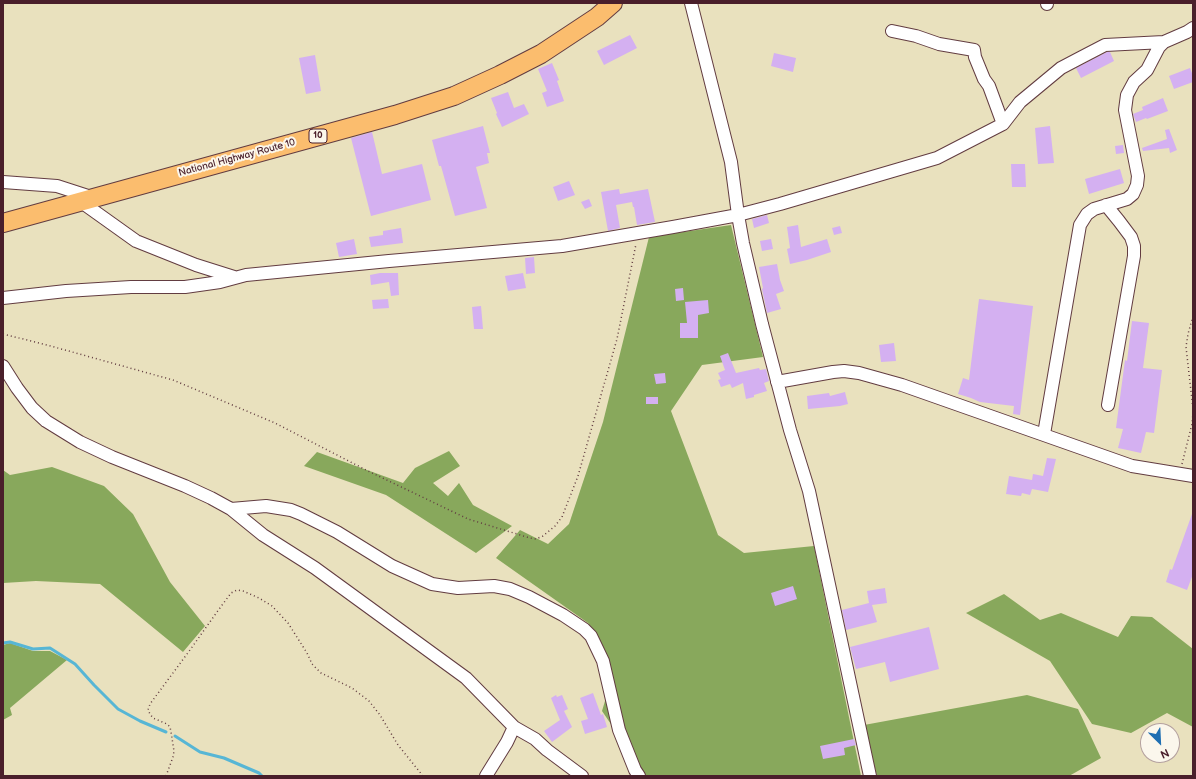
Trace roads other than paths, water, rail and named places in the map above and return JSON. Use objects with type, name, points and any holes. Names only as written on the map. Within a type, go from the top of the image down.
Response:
[{"type":"highway","name":"National Highway Route 10","points":[[3,223],[395,115],[454,96],[541,54],[597,16],[613,3]]},
{"type":"street","points":[[691,3],[731,162],[743,243],[762,324],[790,430],[810,491],[870,776]]},
{"type":"street","points":[[3,298],[66,291],[117,288],[185,287],[220,282],[246,275],[562,246],[738,215],[937,158],[1003,124],[1020,102],[1061,68],[1105,45],[1164,42],[1193,28]]},
{"type":"street","points":[[892,31],[916,36],[939,44],[974,50],[984,79],[989,86],[1003,124]]},
{"type":"street","points":[[1044,434],[1080,225],[1087,214],[1094,209],[1127,199],[1133,194],[1137,185],[1138,176],[1125,110],[1127,95],[1134,82],[1147,70],[1159,47],[1164,42]]},
{"type":"street","points":[[3,182],[57,186],[87,200],[118,230],[136,241],[196,266],[234,278]]},
{"type":"street","points":[[1106,205],[1131,237],[1134,246],[1134,256],[1108,405]]},
{"type":"street","points":[[3,366],[32,408],[46,421],[80,442],[112,457],[185,486],[231,509],[263,535],[315,568],[466,678],[514,727],[535,739],[547,750],[582,776]]},
{"type":"street","points":[[777,382],[833,372],[844,371],[858,373],[902,385],[1132,466],[1193,476]]},
{"type":"street","points":[[231,509],[266,506],[291,510],[337,532],[392,566],[432,584],[458,588],[494,586],[510,589],[563,615],[584,629],[591,636],[603,661],[619,730],[635,770],[639,776]]},
{"type":"street","points":[[486,776],[508,742],[514,727]]},
{"type":"waterway","points":[[3,643],[10,642],[33,649],[50,648],[75,664],[118,709],[140,721],[166,732]]},
{"type":"waterway","points":[[175,736],[200,752],[224,758],[259,773],[262,776]]}]
